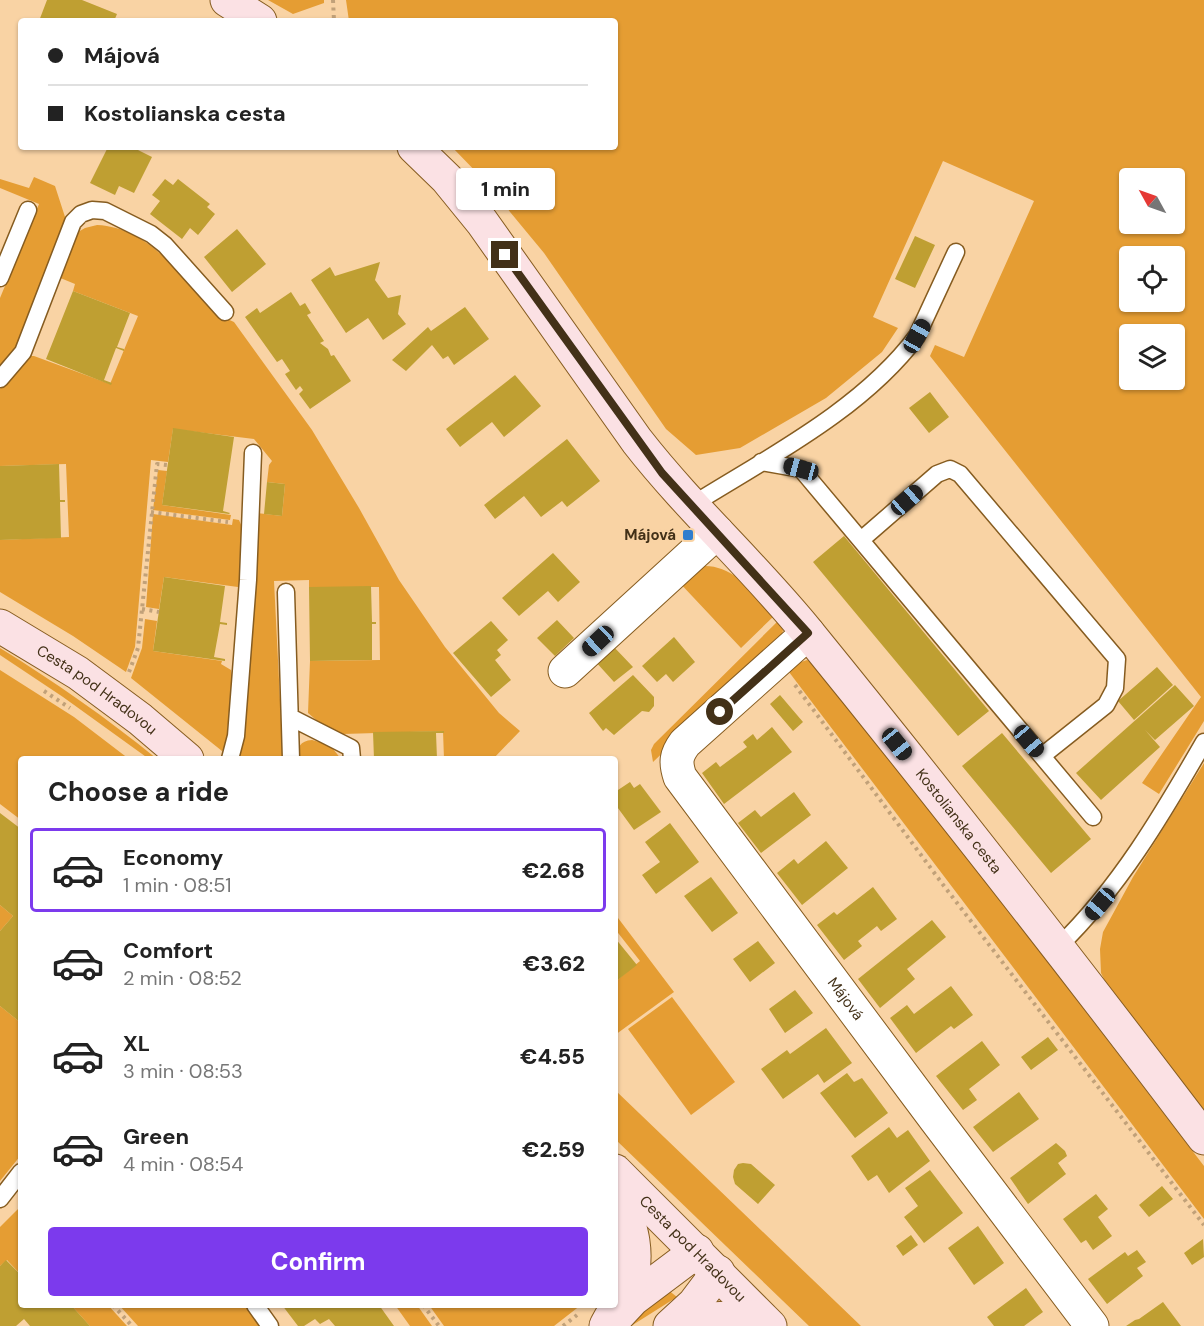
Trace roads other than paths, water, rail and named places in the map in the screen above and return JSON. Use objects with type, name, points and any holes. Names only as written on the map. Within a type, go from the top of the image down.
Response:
[{"type":"street","points":[[227,0],[255,18]]},
{"type":"street","name":"Kostolianska cesta","points":[[417,150],[447,179],[482,222],[662,473],[808,633],[1059,946],[1204,1138]]},
{"type":"street","points":[[565,671],[717,532]]},
{"type":"street","name":"Cesta pod Hradovou","points":[[0,626],[78,673],[140,719],[183,756]]},
{"type":"street","name":"Májová","points":[[808,633],[676,754],[676,766],[680,777],[1092,1326]]},
{"type":"street","name":"Cesta pod Hradovou","points":[[618,1174],[765,1321]]},
{"type":"street","points":[[618,1190],[635,1254],[628,1285],[618,1304]]},
{"type":"street","points":[[606,1326],[633,1299],[707,1262]]},
{"type":"street","points":[[670,1326],[694,1304],[707,1262]]},
{"type":"street","points":[[606,1326],[616,1308]]},
{"type":"street","points":[[682,1326],[708,1319],[765,1321]]},
{"type":"lane","points":[[0,278],[28,210]]},
{"type":"lane","points":[[0,379],[22,352],[73,222],[81,213],[92,210],[105,211],[151,234],[165,245],[225,312]]},
{"type":"lane","points":[[692,505],[831,418],[873,384],[908,348],[927,317],[956,252]]},
{"type":"lane","points":[[231,756],[236,736],[248,580],[254,453]]},
{"type":"lane","points":[[761,462],[801,469],[1093,816]]},
{"type":"lane","points":[[861,540],[938,474],[950,469],[960,474],[1117,659],[1115,688],[1106,705],[1042,756]]},
{"type":"lane","points":[[286,592],[291,756]]},
{"type":"lane","points":[[290,717],[351,748],[352,756]]},
{"type":"lane","points":[[1059,946],[1087,919],[1112,888],[1204,742]]},
{"type":"lane","points":[[0,1199],[18,1176]]},
{"type":"lane","points":[[257,1308],[270,1326]]},
{"type":"place","name":"Májová","points":[[688,535]]}]
